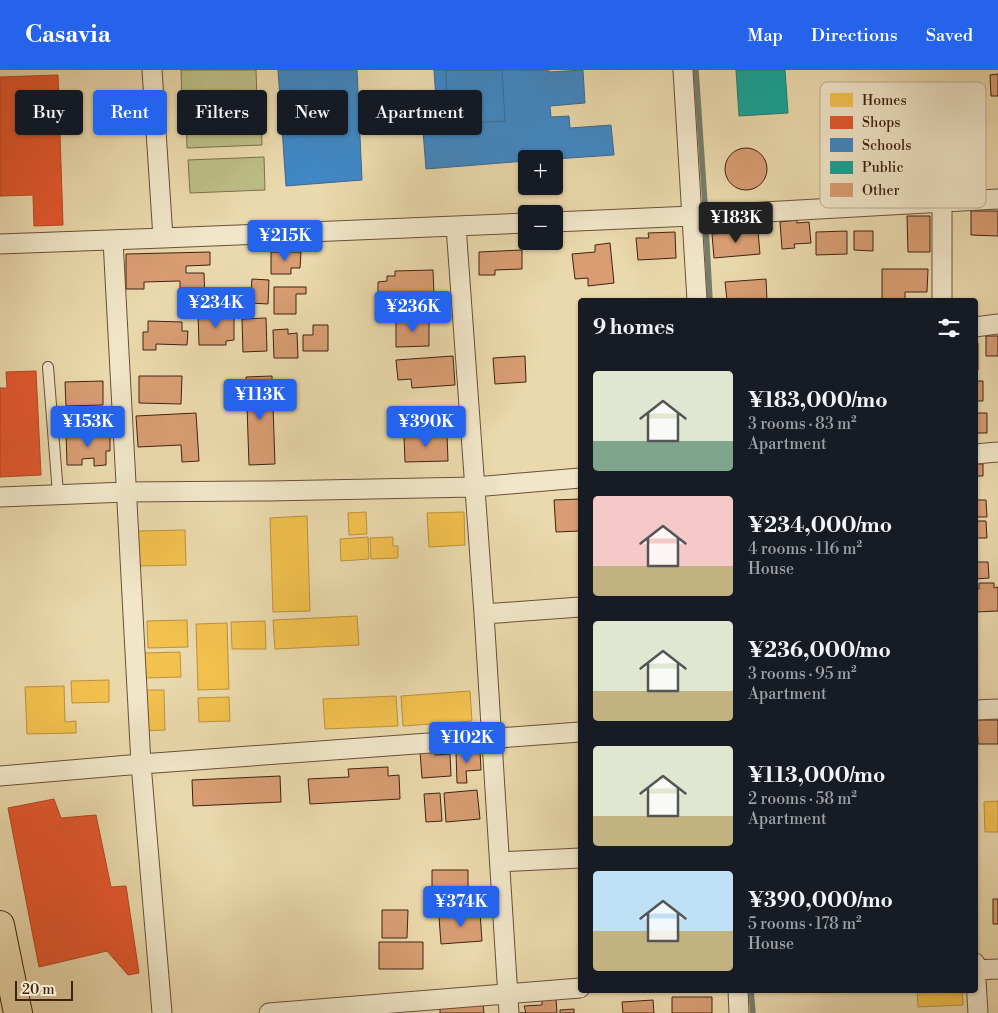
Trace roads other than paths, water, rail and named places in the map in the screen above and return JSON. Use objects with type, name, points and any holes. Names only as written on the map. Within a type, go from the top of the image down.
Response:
[{"type":"highway","points":[[0,924],[18,1013]]},
{"type":"street","points":[[152,70],[163,238]]},
{"type":"street","points":[[683,70],[697,298]]},
{"type":"street","points":[[563,222],[835,208]]},
{"type":"street","points":[[942,208],[942,298]]},
{"type":"street","points":[[0,244],[518,223]]},
{"type":"street","points":[[456,226],[510,1013]]},
{"type":"street","points":[[113,240],[142,764],[162,1013]]},
{"type":"street","points":[[978,327],[998,324]]},
{"type":"street","points":[[978,454],[998,452]]},
{"type":"street","points":[[0,497],[126,492],[474,486],[578,478]]},
{"type":"street","points":[[484,614],[578,608]]},
{"type":"street","points":[[978,710],[998,709]]},
{"type":"street","points":[[0,776],[578,732]]},
{"type":"street","points":[[500,862],[578,858]]},
{"type":"street","points":[[978,970],[998,969]]},
{"type":"street","points":[[269,1013],[578,988]]},
{"type":"street","points":[[738,993],[739,1013]]},
{"type":"street","points":[[977,993],[978,1013]]},
{"type":"lane","points":[[48,367],[58,494]]},
{"type":"waterway","points":[[696,70],[705,204]]},
{"type":"waterway","points":[[706,227],[710,298]]},
{"type":"waterway","points":[[751,993],[753,1013]]}]
